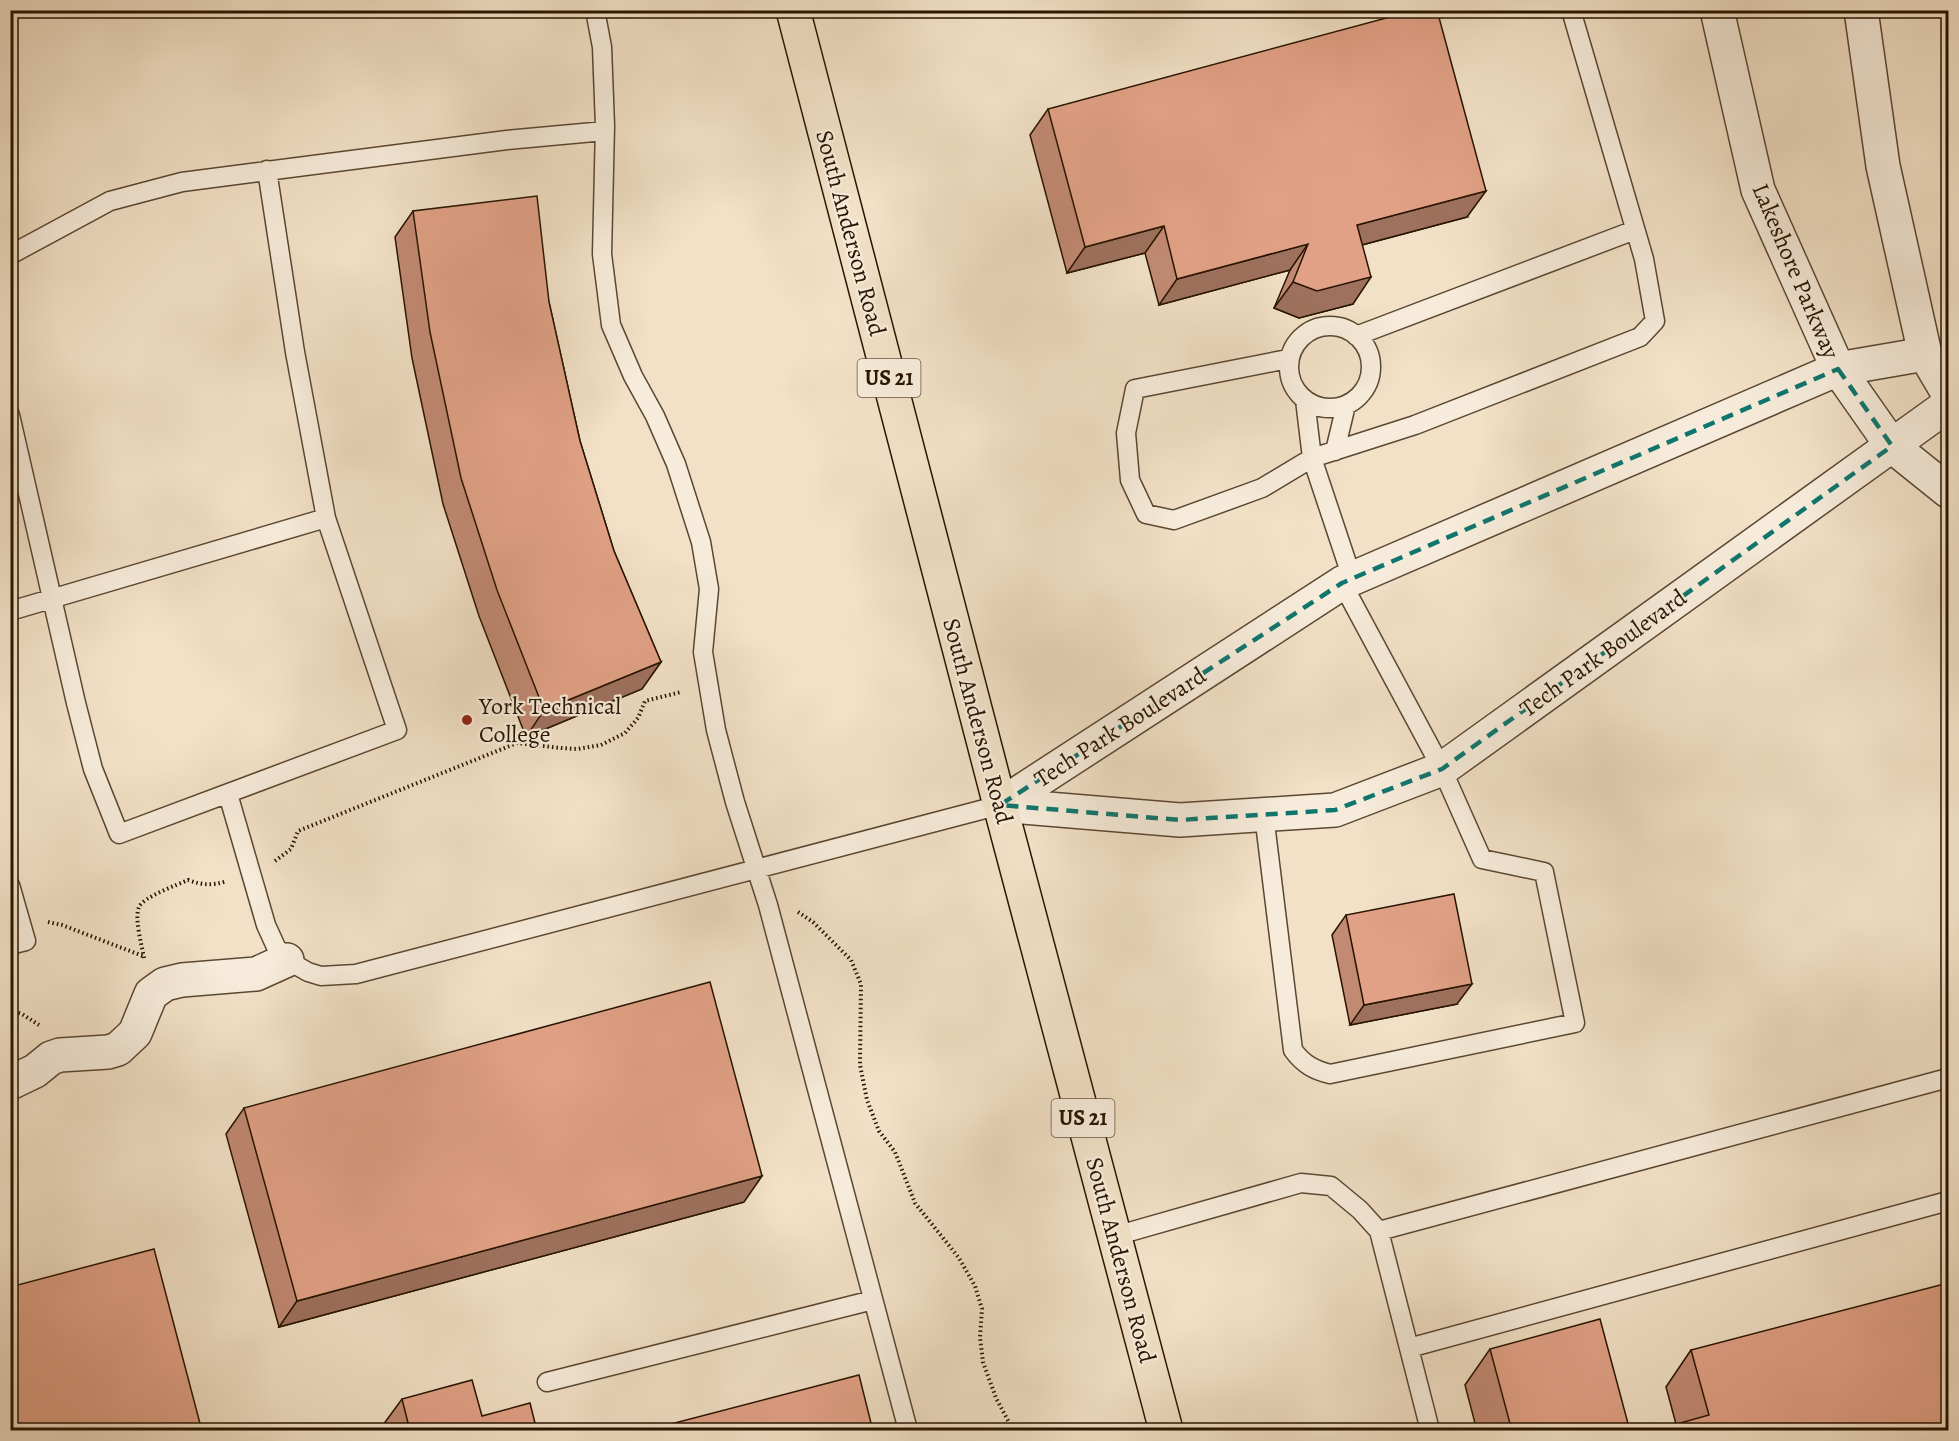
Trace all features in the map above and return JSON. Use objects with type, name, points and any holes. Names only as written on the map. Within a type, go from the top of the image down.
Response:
[{"type":"main road","name":"South Anderson Road","points":[[793,10],[1000,806],[1166,1431]]},
{"type":"street","name":"Lakeshore Parkway","points":[[1717,10],[1758,190],[1838,369],[1892,446],[1948,491]]},
{"type":"street","points":[[1861,10],[1883,166],[1939,368]]},
{"type":"street","name":"Tech Park Boulevard","points":[[1000,806],[1347,581],[1838,369],[1939,368]]},
{"type":"street","name":"Tech Park Boulevard","points":[[1000,806],[1180,820],[1335,810],[1442,769],[1948,405]]},
{"type":"street","points":[[10,1083],[60,1055],[108,1052],[118,1049],[135,1033],[151,994],[157,988],[172,981],[256,974],[287,960]]},
{"type":"lane","points":[[595,10],[602,47],[605,131],[602,254],[611,325],[676,464],[701,542],[709,589],[704,652],[716,730],[735,802],[758,870],[908,1431]]},
{"type":"lane","points":[[1288,359],[1135,389],[1126,433],[1130,480],[1146,514],[1174,520],[1262,488],[1312,458],[1415,425],[1640,338],[1655,321],[1644,259],[1571,10]]},
{"type":"lane","points":[[10,255],[110,201],[182,182],[507,140],[605,131]]},
{"type":"lane","points":[[10,415],[93,769],[119,834],[397,730],[326,518],[295,352],[267,170]]},
{"type":"lane","points":[[1356,336],[1635,230]]},
{"type":"lane","points":[[1334,326],[1346,329],[1356,336],[1365,345],[1370,359],[1370,373],[1366,386],[1358,397],[1346,405],[1332,408],[1318,407],[1305,400],[1296,390],[1290,378],[1288,359],[1299,339],[1309,331],[1334,326]]},
{"type":"lane","points":[[1264,815],[1293,1050],[1301,1060],[1316,1070],[1330,1074],[1575,1023],[1544,872],[1482,859],[1442,769],[1347,581],[1312,458],[1305,400]]},
{"type":"lane","points":[[1335,451],[1346,405]]},
{"type":"lane","points":[[10,611],[326,518]]},
{"type":"lane","points":[[228,794],[266,925],[276,947],[287,960],[308,972],[321,976],[356,974],[1000,806]]},
{"type":"lane","points":[[10,885],[26,941],[10,945]]},
{"type":"lane","points":[[1379,1231],[1948,1078]]},
{"type":"lane","points":[[1115,1236],[1301,1183],[1331,1186],[1360,1210],[1379,1231],[1430,1431]]},
{"type":"lane","points":[[1409,1348],[1948,1201]]},
{"type":"lane","points":[[548,1382],[873,1300]]},
{"type":"path","points":[[271,863],[282,858],[291,849],[298,831],[517,743],[577,749],[601,745],[625,733],[638,718],[645,701],[682,692]]},
{"type":"path","points":[[151,994],[138,914],[139,906],[145,900],[188,880],[201,885],[215,885],[230,880]]},
{"type":"path","points":[[795,909],[813,922],[851,960],[861,984],[860,1065],[867,1100],[879,1131],[895,1152],[904,1180],[915,1203],[960,1258],[975,1286],[982,1309],[980,1336],[983,1362],[996,1398],[1013,1431]]},
{"type":"path","points":[[42,921],[62,925],[144,956]]},
{"type":"highlighted area","points":[[1838,369],[1892,446],[1442,769],[1335,810],[1180,820],[1000,805],[1342,583]]},
{"type":"building","points":[[1416,10],[1437,10],[1486,191],[1357,225],[1371,277],[1317,291],[1293,282],[1308,244],[1177,279],[1164,226],[1085,247],[1048,109]]},
{"type":"building","points":[[537,196],[549,302],[580,441],[614,551],[661,662],[544,710],[497,590],[461,478],[430,332],[413,211]]},
{"type":"building","points":[[1454,894],[1472,984],[1364,1005],[1346,915]]},
{"type":"building","points":[[710,982],[762,1176],[297,1301],[244,1108]]},
{"type":"building","points":[[154,1249],[202,1431],[10,1431],[10,1287]]},
{"type":"building","points":[[1948,1283],[1948,1431],[1652,1431],[1709,1415],[1691,1350]]},
{"type":"building","points":[[1600,1319],[1630,1431],[1512,1431],[1490,1349]]},
{"type":"building","points":[[859,1375],[873,1431],[644,1431]]},
{"type":"building","points":[[472,1380],[482,1416],[530,1403],[537,1431],[410,1431],[402,1399]]},
{"type":"place","name":"York Technical College","points":[[467,720]]}]
